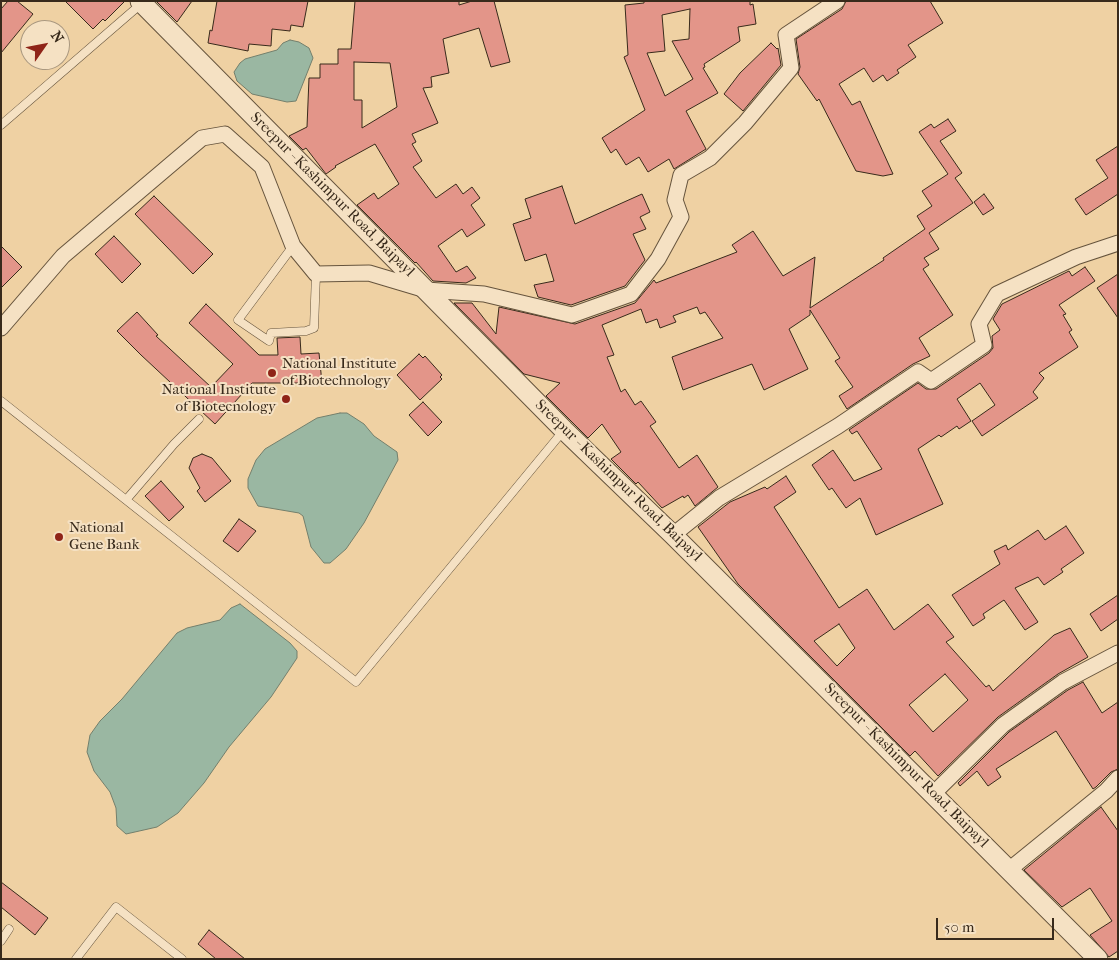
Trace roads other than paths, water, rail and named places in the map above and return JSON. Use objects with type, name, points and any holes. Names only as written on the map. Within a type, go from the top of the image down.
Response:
[{"type":"street","points":[[1,328],[63,256],[202,138],[225,134],[262,167],[292,246],[316,274],[369,273],[426,290],[484,294],[572,315],[631,294],[658,259],[681,217],[675,200],[680,175],[710,158],[745,122],[791,68],[786,35],[837,1]]},
{"type":"street","name":"Sreepur - Kashimpur Road, Baipayl","points":[[141,2],[564,430],[934,793],[1098,959]]},
{"type":"street","points":[[673,535],[719,498],[838,426],[918,372],[930,381],[984,345],[979,324],[997,294],[1076,257],[1118,243]]},
{"type":"street","points":[[934,793],[1003,725],[1064,682],[1118,653]]},
{"type":"street","points":[[1010,869],[1106,791],[1118,778]]},
{"type":"lane","points":[[1,125],[141,2]]},
{"type":"lane","points":[[292,246],[238,320],[269,341],[271,333],[306,332],[314,328],[316,274]]},
{"type":"lane","points":[[1,401],[356,682],[564,430]]},
{"type":"lane","points":[[126,500],[174,444],[199,419]]},
{"type":"lane","points":[[76,959],[116,907],[182,959]]},
{"type":"lane","points":[[1,941],[9,930]]},
{"type":"place","name":"National Institute of Biotechnology","points":[[272,373]]},
{"type":"place","name":"National Institute of Biotecnology","points":[[286,399]]},
{"type":"place","name":"National Gene Bank","points":[[59,537]]}]
